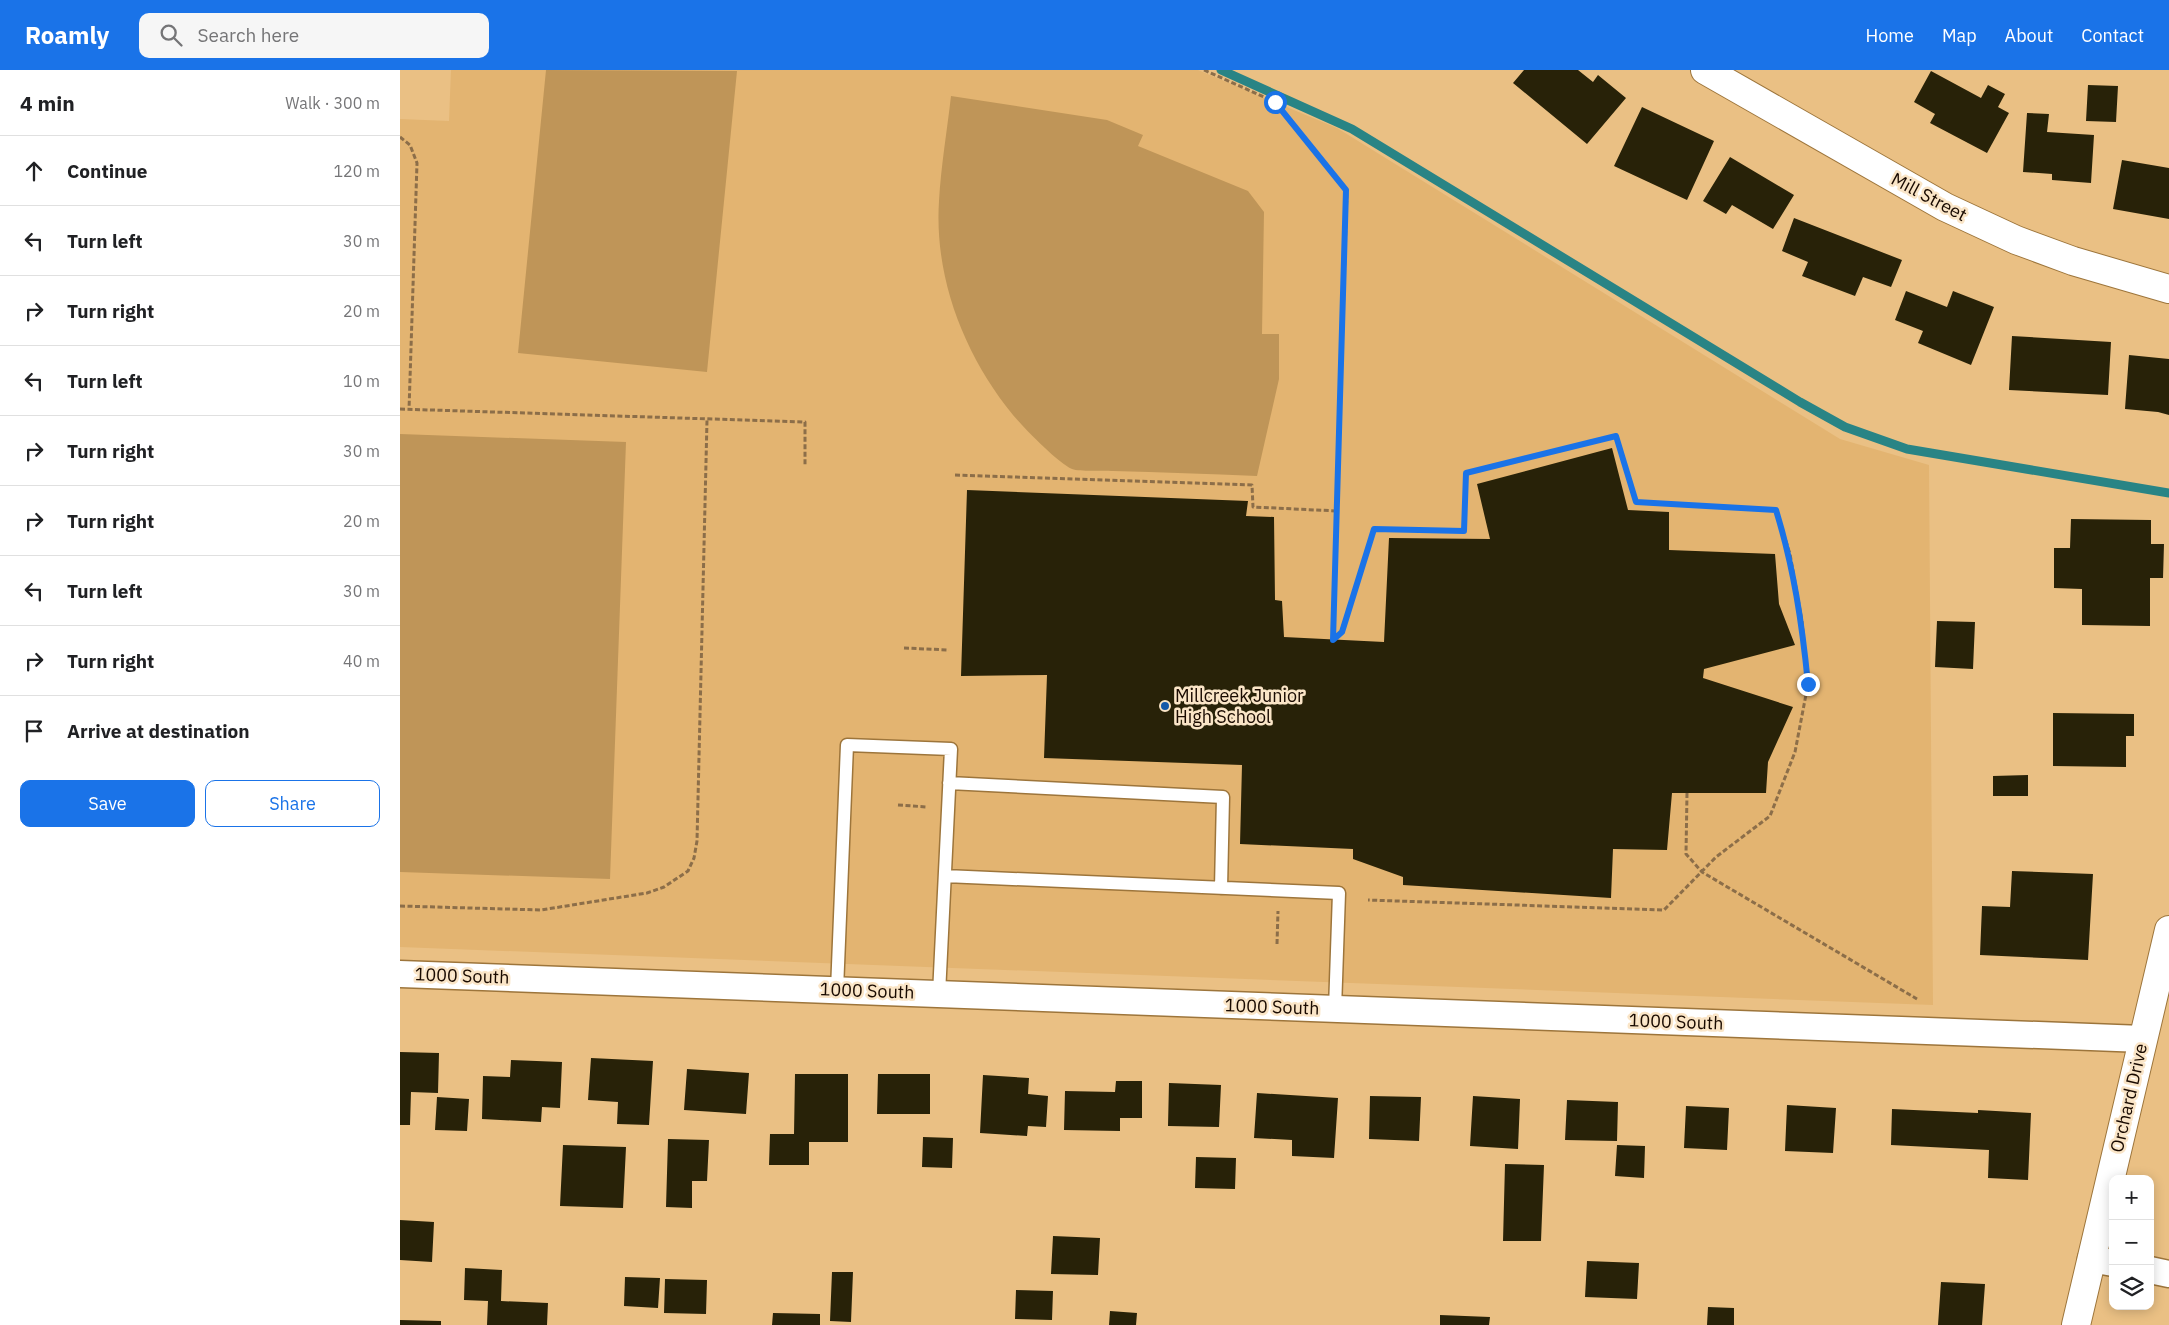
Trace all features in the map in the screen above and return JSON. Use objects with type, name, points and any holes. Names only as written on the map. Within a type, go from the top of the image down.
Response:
[{"type":"street","name":"Mill Street","points":[[1705,70],[1945,207],[2016,240],[2056,255],[2169,289]]},
{"type":"street","name":"Orchard Drive","points":[[2076,1325],[2102,1261],[2143,1039],[2169,930]]},
{"type":"street","name":"1000 South","points":[[400,974],[2143,1039]]},
{"type":"street","points":[[2154,1271],[2169,1274]]},
{"type":"lane","points":[[837,990],[847,745],[951,749],[939,994]]},
{"type":"lane","points":[[950,783],[1223,796],[1221,888]]},
{"type":"lane","points":[[946,876],[1339,893],[1335,1009]]},
{"type":"path","points":[[1204,70],[1275,102],[1346,190],[1333,640],[1342,632],[1374,529],[1464,531],[1466,473],[1616,436],[1636,502],[1776,510],[1790,554],[1802,622],[1808,684],[1795,752],[1770,816],[1716,858],[1664,910],[1368,900]]},
{"type":"path","points":[[400,137],[410,145],[416,163],[410,410]]},
{"type":"path","points":[[400,409],[805,422],[805,466]]},
{"type":"path","points":[[400,906],[541,910],[647,893],[664,887],[688,871],[694,858],[697,841],[708,420]]},
{"type":"path","points":[[955,475],[1252,485],[1253,507],[1337,511]]},
{"type":"path","points":[[904,648],[949,650]]},
{"type":"path","points":[[1687,793],[1686,854],[1702,872],[1917,999]]},
{"type":"path","points":[[898,805],[949,808]]},
{"type":"path","points":[[1277,944],[1278,890]]},
{"type":"shaded area","name":"Millcreek Junior High School","points":[[451,70],[1198,70],[1337,128],[1840,439],[1929,465],[1933,1005],[400,947],[400,119],[449,121]]},
{"type":"shaded area","points":[[546,70],[737,71],[707,372],[518,353]]},
{"type":"shaded area","points":[[951,96],[1107,120],[1143,135],[1138,146],[1248,191],[1264,212],[1262,334],[1279,334],[1279,379],[1257,476],[1072,469],[1032,436],[1013,415],[980,368],[967,342],[956,315],[942,259],[939,201]]},
{"type":"shaded area","points":[[400,434],[626,442],[610,879],[400,872]]},
{"type":"building","points":[[1524,70],[1578,70],[1593,82],[1598,75],[1626,98],[1587,144],[1513,83]]},
{"type":"building","points":[[1931,71],[1981,98],[1988,85],[2005,94],[1998,107],[2009,113],[1987,153],[1930,123],[1935,114],[1914,102]]},
{"type":"building","points":[[2088,85],[2118,86],[2116,122],[2086,121]]},
{"type":"building","points":[[1642,107],[1714,141],[1687,200],[1614,166]]},
{"type":"building","points":[[2027,113],[2049,114],[2047,132],[2094,135],[2091,183],[2052,180],[2052,174],[2023,172]]},
{"type":"building","points":[[1730,157],[1794,195],[1773,229],[1732,205],[1726,214],[1703,201]]},
{"type":"building","points":[[2122,160],[2169,168],[2169,219],[2113,209]]},
{"type":"building","points":[[1794,218],[1902,260],[1891,287],[1863,277],[1855,296],[1802,276],[1808,262],[1782,251]]},
{"type":"building","points":[[1906,291],[1947,307],[1953,291],[1994,307],[1971,365],[1918,343],[1923,331],[1895,320]]},
{"type":"building","points":[[2012,336],[2111,342],[2108,395],[2009,390]]},
{"type":"building","points":[[2129,355],[2169,359],[2169,415],[2125,409]]},
{"type":"building","name":"Millcreek Junior High School","points":[[1612,448],[1628,510],[1669,512],[1669,550],[1775,554],[1779,604],[1795,645],[1704,669],[1703,678],[1793,707],[1768,762],[1766,793],[1672,793],[1667,850],[1613,849],[1611,898],[1403,885],[1403,877],[1353,859],[1353,849],[1240,844],[1242,765],[1044,758],[1047,675],[961,676],[967,490],[1248,501],[1246,516],[1274,517],[1275,600],[1282,601],[1284,637],[1384,642],[1389,538],[1490,539],[1477,484]]},
{"type":"building","points":[[2071,519],[2151,520],[2151,544],[2164,544],[2163,578],[2150,578],[2150,626],[2082,625],[2082,589],[2054,588],[2054,548],[2070,548]]},
{"type":"building","points":[[1937,621],[1975,622],[1973,669],[1935,667]]},
{"type":"building","points":[[2053,713],[2134,714],[2134,736],[2126,736],[2126,767],[2053,766]]},
{"type":"building","points":[[2028,775],[2028,796],[1993,796],[1993,776]]},
{"type":"building","points":[[2012,871],[2093,874],[2088,960],[1980,955],[1982,906],[2010,907]]},
{"type":"building","points":[[400,1052],[439,1053],[438,1093],[411,1092],[410,1125],[400,1125]]},
{"type":"building","points":[[591,1058],[653,1061],[649,1125],[617,1124],[618,1102],[588,1100]]},
{"type":"building","points":[[511,1060],[562,1062],[560,1108],[542,1107],[541,1122],[482,1119],[483,1076],[510,1077]]},
{"type":"building","points":[[687,1069],[749,1073],[746,1114],[684,1110]]},
{"type":"building","points":[[795,1074],[848,1074],[848,1142],[809,1142],[809,1165],[769,1165],[770,1134],[794,1134]]},
{"type":"building","points":[[878,1074],[930,1074],[930,1114],[877,1114]]},
{"type":"building","points":[[983,1075],[1029,1078],[1028,1094],[1048,1096],[1046,1127],[1028,1126],[1027,1136],[980,1133]]},
{"type":"building","points":[[1116,1081],[1142,1081],[1142,1118],[1120,1118],[1120,1131],[1064,1130],[1065,1091],[1115,1092]]},
{"type":"building","points":[[1169,1083],[1221,1085],[1219,1127],[1168,1126]]},
{"type":"building","points":[[1257,1093],[1338,1098],[1334,1158],[1292,1156],[1292,1140],[1254,1138]]},
{"type":"building","points":[[1370,1096],[1421,1097],[1419,1141],[1369,1139]]},
{"type":"building","points":[[1473,1096],[1520,1099],[1518,1149],[1470,1146]]},
{"type":"building","points":[[437,1097],[469,1099],[467,1131],[435,1130]]},
{"type":"building","points":[[1567,1100],[1618,1102],[1617,1141],[1565,1140]]},
{"type":"building","points":[[1787,1105],[1836,1108],[1833,1153],[1785,1151]]},
{"type":"building","points":[[1686,1106],[1729,1108],[1727,1150],[1684,1148]]},
{"type":"building","points":[[1892,1109],[1978,1113],[1978,1110],[2031,1113],[2028,1180],[1988,1178],[1989,1150],[1891,1145]]},
{"type":"building","points":[[923,1137],[953,1138],[952,1168],[922,1167]]},
{"type":"building","points":[[668,1139],[709,1140],[707,1181],[692,1181],[692,1208],[666,1207]]},
{"type":"building","points":[[563,1145],[626,1147],[623,1208],[560,1206]]},
{"type":"building","points":[[1617,1145],[1645,1146],[1644,1178],[1615,1176]]},
{"type":"building","points":[[1196,1157],[1236,1158],[1235,1189],[1195,1188]]},
{"type":"building","points":[[1505,1164],[1544,1165],[1541,1241],[1503,1241]]},
{"type":"building","points":[[400,1220],[434,1222],[432,1262],[400,1260]]},
{"type":"building","points":[[1053,1236],[1100,1238],[1098,1275],[1051,1274]]},
{"type":"building","points":[[1587,1261],[1639,1263],[1637,1299],[1585,1297]]},
{"type":"building","points":[[465,1268],[502,1270],[501,1301],[548,1303],[547,1325],[487,1325],[488,1301],[464,1300]]},
{"type":"building","points":[[832,1272],[853,1272],[851,1322],[830,1321]]},
{"type":"building","points":[[625,1277],[660,1278],[658,1308],[624,1306]]},
{"type":"building","points":[[665,1279],[707,1280],[706,1314],[664,1313]]},
{"type":"building","points":[[1941,1282],[1985,1284],[1982,1325],[1938,1325]]},
{"type":"building","points":[[1016,1290],[1053,1291],[1052,1320],[1015,1319]]},
{"type":"building","points":[[1708,1307],[1734,1308],[1734,1325],[1707,1325]]},
{"type":"building","points":[[1110,1311],[1137,1313],[1136,1325],[1109,1325]]},
{"type":"building","points":[[773,1313],[820,1314],[820,1325],[772,1325]]},
{"type":"building","points":[[1440,1315],[1490,1317],[1489,1325],[1440,1325]]},
{"type":"building","points":[[400,1320],[441,1321],[441,1325],[400,1325]]},
{"type":"waterway","points":[[1221,70],[1352,129],[1800,402],[1845,427],[1907,449],[2169,493]]},
{"type":"place","name":"Millcreek Junior High School","points":[[1165,706]]},
{"type":"route","points":[[1275,102],[1346,190],[1333,640],[1342,632],[1374,529],[1464,531],[1466,473],[1616,436],[1636,502],[1776,510],[1790,554],[1802,622],[1808,684]]}]
